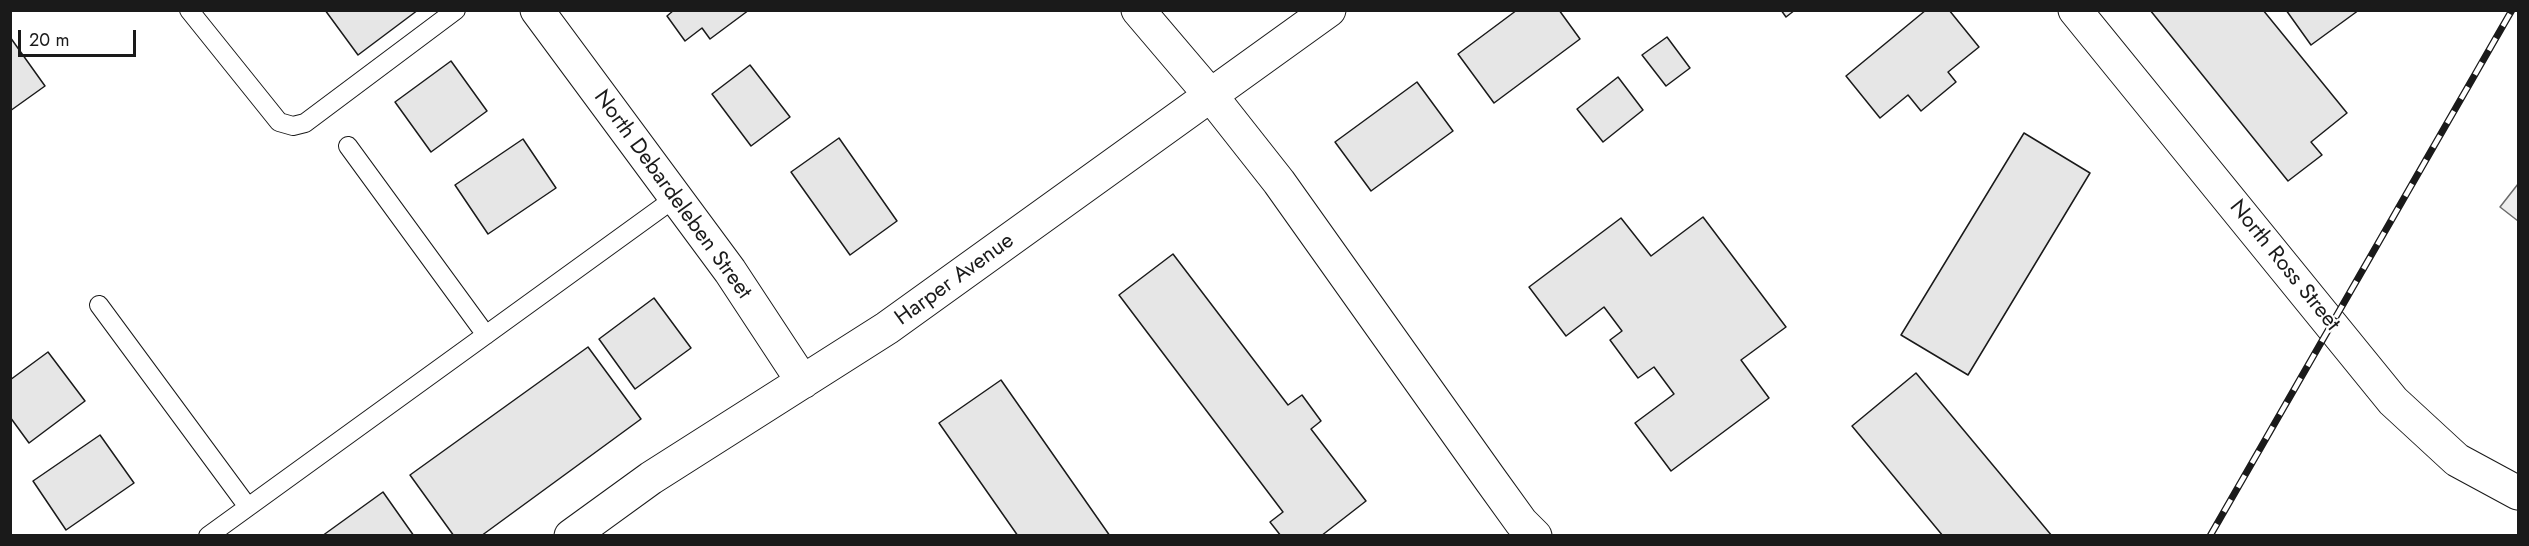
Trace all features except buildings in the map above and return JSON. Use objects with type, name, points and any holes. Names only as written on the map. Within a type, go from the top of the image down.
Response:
[{"type":"street","name":"North Debardeleben Street","points":[[537,10],[730,271],[802,382]]},
{"type":"street","points":[[1138,10],[1212,97],[1279,182],[1502,496],[1521,522],[1535,536]]},
{"type":"street","name":"Harper Avenue","points":[[571,536],[651,478],[887,328],[1212,97],[1329,10]]},
{"type":"street","name":"North Ross Street","points":[[2075,10],[2394,401],[2457,460],[2518,493]]},
{"type":"lane","points":[[189,10],[279,123],[293,126],[304,123],[456,10]]},
{"type":"lane","points":[[348,146],[486,335]]},
{"type":"lane","points":[[208,536],[675,198]]},
{"type":"lane","points":[[99,305],[248,507]]},
{"type":"shaded area","points":[[2518,184],[2518,221],[2500,207]]},
{"type":"railway","points":[[2210,536],[2512,10]]}]
